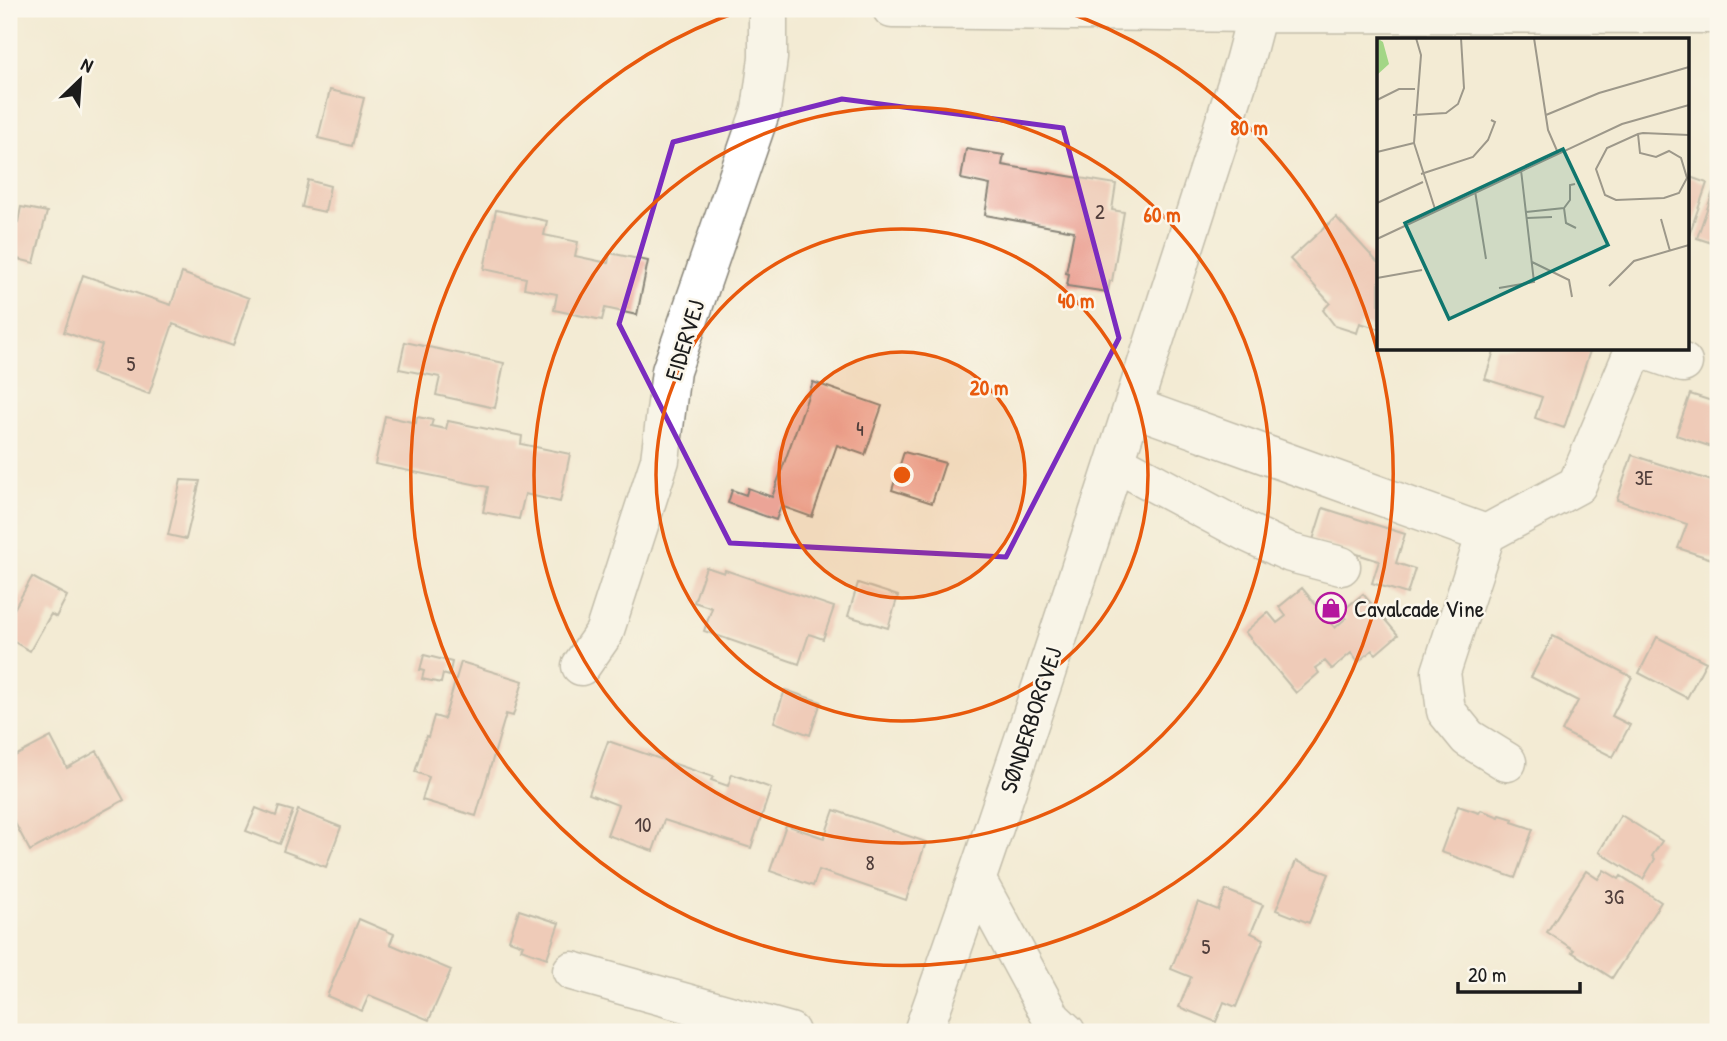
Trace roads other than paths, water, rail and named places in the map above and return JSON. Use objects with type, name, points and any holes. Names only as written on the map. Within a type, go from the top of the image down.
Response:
[{"type":"street","name":"EIDERVEJ","points":[[581,666],[604,632],[656,473],[671,371],[761,110],[768,58],[768,9]]},
{"type":"street","points":[[892,9],[1257,13],[1658,11],[1718,14]]},
{"type":"street","name":"SØNDERBORGVEJ","points":[[923,1032],[977,881],[1115,462],[1244,62],[1257,13]]},
{"type":"street","points":[[1507,762],[1468,738],[1446,711],[1441,672],[1486,534],[1577,485],[1636,350]]},
{"type":"street","points":[[1643,350],[1683,363]]},
{"type":"street","points":[[1133,407],[1486,534]]},
{"type":"street","points":[[1115,462],[1246,533],[1291,553],[1341,566]]},
{"type":"street","points":[[977,881],[1052,1019],[1066,1032]]},
{"type":"street","points":[[572,971],[790,1032]]},
{"type":"place","name":"Cavalcade Vine","points":[[1331,608]]}]
